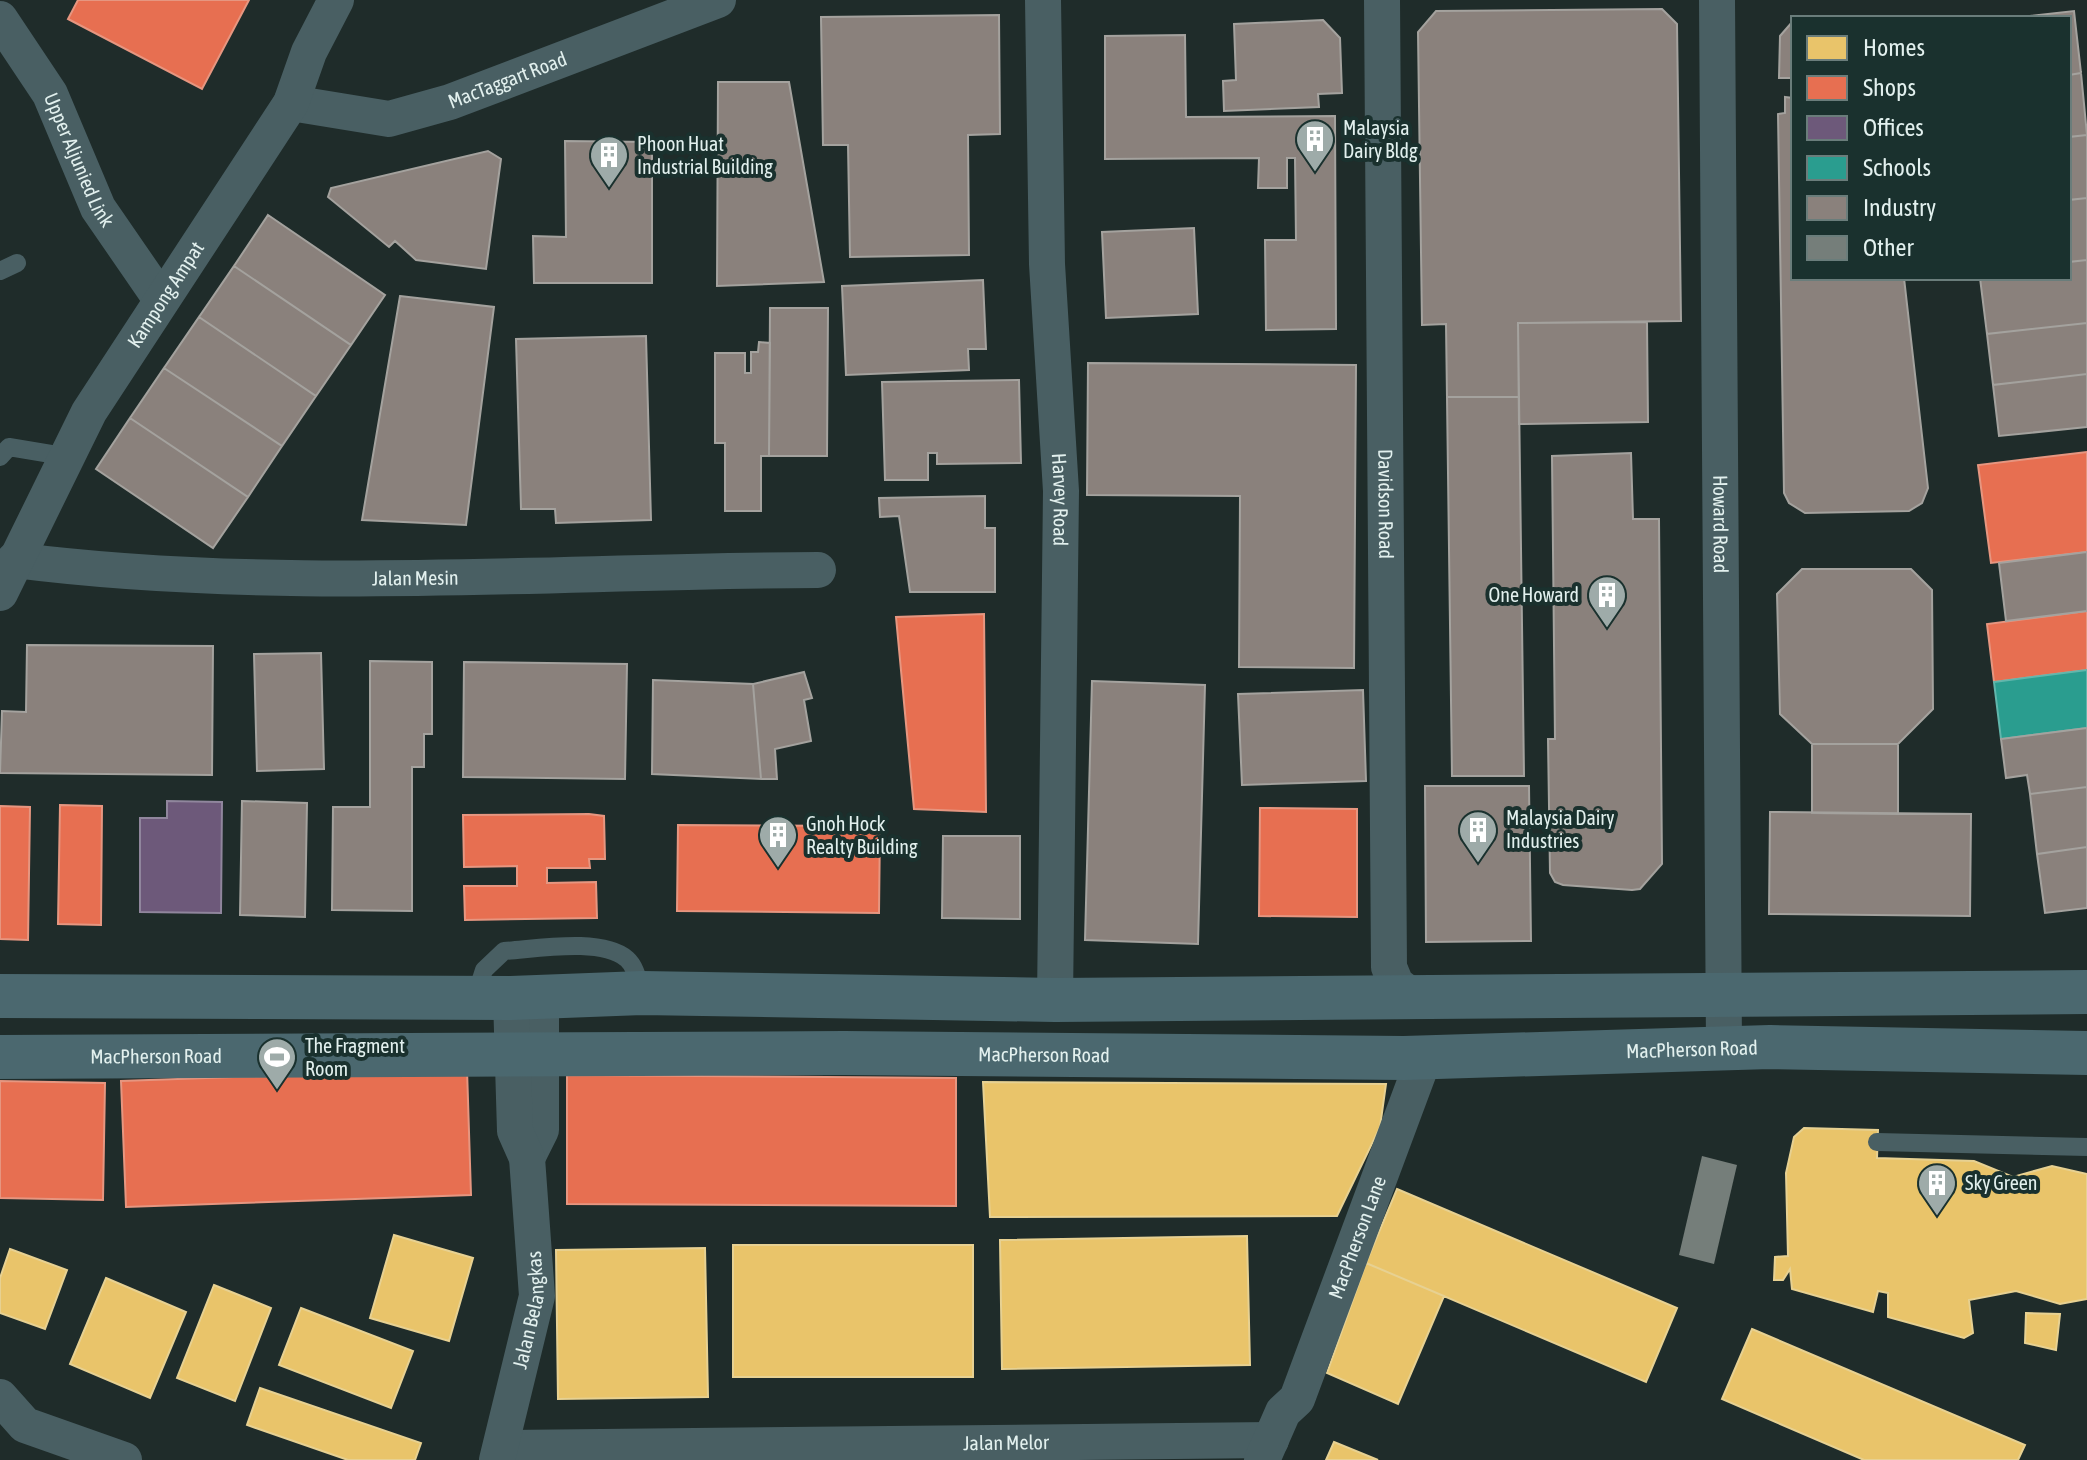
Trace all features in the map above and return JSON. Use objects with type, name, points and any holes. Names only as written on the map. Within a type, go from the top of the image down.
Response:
[{"type":"main road","points":[[0,996],[509,997],[642,993],[1055,1000],[2087,992]]},
{"type":"main road","name":"MacPherson Road","points":[[0,1057],[526,1053],[1414,1058],[1724,1048],[2087,1053]]},
{"type":"street","name":"Kampong Ampat","points":[[0,593],[89,412],[160,298],[291,103],[309,52],[336,0]]},
{"type":"street","name":"MacTaggart Road","points":[[291,103],[389,119],[450,102],[718,0]]},
{"type":"street","name":"Harvey Road","points":[[1043,0],[1048,292],[1061,491],[1055,1000]]},
{"type":"street","name":"Davidson Road","points":[[1382,0],[1389,967],[1396,984],[1413,997]]},
{"type":"street","name":"Howard Road","points":[[1717,0],[1724,1048]]},
{"type":"street","name":"Upper Aljunied Link","points":[[0,19],[50,94],[98,208],[160,298]]},
{"type":"street","name":"Jalan Mesin","points":[[14,560],[90,570],[212,576],[818,570]]},
{"type":"street","name":"Jalan Belangkas","points":[[500,1454],[537,1296],[527,1158],[541,1130],[526,1053],[509,997]]},
{"type":"street","name":"MacPherson Lane","points":[[1272,1437],[1297,1399],[1414,1058]]},
{"type":"street","points":[[0,1397],[25,1425],[124,1460]]},
{"type":"street","name":"Jalan Melor","points":[[500,1454],[967,1450],[1272,1437]]},
{"type":"lane","points":[[0,271],[17,263]]},
{"type":"lane","points":[[0,457],[9,447],[69,457]]},
{"type":"lane","points":[[509,997],[484,970],[504,951],[573,947],[607,948],[626,958],[634,967],[642,993]]},
{"type":"lane","points":[[1877,1142],[2087,1147]]},
{"type":"building: Homes","points":[[983,1082],[1386,1084],[1380,1127],[1337,1216],[990,1217]]},
{"type":"building: Homes","name":"Sky Green","points":[[1804,1128],[1878,1130],[1877,1158],[1974,1161],[2013,1177],[2052,1166],[2087,1174],[2087,1299],[2060,1304],[2016,1291],[1969,1300],[1973,1333],[1964,1338],[1888,1317],[1888,1293],[1878,1291],[1873,1312],[1792,1289],[1790,1269],[1783,1280],[1774,1280],[1775,1257],[1788,1256],[1786,1173],[1794,1137]]},
{"type":"building: Homes","points":[[1397,1189],[1677,1308],[1646,1382],[1366,1263]]},
{"type":"building: Homes","points":[[394,1235],[473,1258],[449,1341],[370,1318]]},
{"type":"building: Homes","points":[[1247,1236],[1250,1365],[1002,1369],[1000,1240]]},
{"type":"building: Homes","points":[[733,1245],[973,1245],[973,1377],[733,1377]]},
{"type":"building: Homes","points":[[705,1248],[708,1397],[558,1399],[556,1250]]},
{"type":"building: Homes","points":[[10,1249],[67,1270],[45,1329],[0,1313],[0,1278]]},
{"type":"building: Homes","points":[[1366,1263],[1444,1296],[1398,1404],[1327,1373]]},
{"type":"building: Homes","points":[[106,1278],[186,1312],[150,1398],[70,1364]]},
{"type":"building: Homes","points":[[214,1285],[271,1308],[235,1401],[177,1378]]},
{"type":"building: Homes","points":[[301,1308],[413,1351],[391,1408],[279,1365]]},
{"type":"building: Homes","points":[[2026,1313],[2060,1314],[2056,1350],[2025,1343]]},
{"type":"building: Homes","points":[[1752,1329],[2025,1445],[2018,1460],[1864,1460],[1722,1399]]},
{"type":"building: Homes","points":[[260,1388],[421,1443],[415,1460],[348,1460],[247,1425]]},
{"type":"building: Homes","points":[[1334,1442],[1378,1460],[1326,1460]]},
{"type":"building: Shops","points":[[78,0],[249,0],[202,89],[68,19]]},
{"type":"building: Shops","points":[[2087,452],[2087,552],[1991,563],[1978,465]]},
{"type":"building: Shops","points":[[2087,611],[2087,670],[1994,682],[1987,624]]},
{"type":"building: Shops","points":[[984,614],[986,812],[914,809],[896,617]]},
{"type":"building: Shops","points":[[60,805],[102,806],[101,925],[58,924]]},
{"type":"building: Shops","points":[[0,806],[30,807],[28,940],[0,939]]},
{"type":"building: Shops","points":[[1260,808],[1357,809],[1357,917],[1259,916]]},
{"type":"building: Shops","points":[[463,815],[604,816],[605,859],[589,859],[590,868],[547,868],[547,883],[596,882],[597,918],[465,920],[464,886],[517,886],[517,866],[464,867]]},
{"type":"building: Shops","name":"Gnoh Hock Realty Building","points":[[678,825],[880,826],[879,913],[677,911]]},
{"type":"building: Shops","points":[[467,1069],[471,1195],[126,1207],[121,1081]]},
{"type":"building: Shops","points":[[567,1075],[956,1078],[956,1206],[567,1204]]},
{"type":"building: Shops","points":[[0,1081],[105,1083],[103,1200],[0,1198]]},
{"type":"building: Offices","points":[[167,801],[222,802],[221,913],[140,912],[140,818],[167,818]]},
{"type":"building: Schools","points":[[2087,670],[2087,728],[2001,739],[1994,682]]},
{"type":"building: Industry","points":[[1662,9],[1677,24],[1681,321],[1518,323],[1519,397],[1447,397],[1446,324],[1422,325],[1418,32],[1436,11]]},
{"type":"building: Industry","points":[[2074,11],[2081,73],[2071,75],[2071,16],[2030,16]]},
{"type":"building: Industry","points":[[999,15],[1000,134],[968,135],[969,255],[850,257],[848,145],[823,145],[821,17]]},
{"type":"building: Industry","points":[[1323,20],[1340,38],[1342,93],[1318,94],[1319,107],[1224,111],[1223,81],[1236,80],[1234,24]]},
{"type":"building: Industry","points":[[1791,23],[1791,78],[1779,78],[1780,36]]},
{"type":"building: Industry","name":"Malaysia Dairy Bldg","points":[[1185,35],[1186,117],[1335,116],[1336,329],[1266,330],[1265,240],[1296,240],[1295,158],[1287,158],[1287,188],[1258,188],[1259,158],[1105,159],[1105,36]]},
{"type":"building: Industry","points":[[2081,73],[2087,135],[2071,137],[2071,75]]},
{"type":"building: Industry","points":[[718,82],[789,82],[824,282],[717,286]]},
{"type":"building: Industry","points":[[1785,97],[1791,98],[1791,280],[1904,280],[1928,488],[1922,503],[1909,511],[1805,513],[1789,503],[1784,493],[1778,114],[1785,113]]},
{"type":"building: Industry","points":[[2087,135],[2087,198],[2071,200],[2071,137]]},
{"type":"building: Industry","name":"Phoon Huat Industrial Building","points":[[565,141],[652,142],[652,283],[534,283],[533,236],[566,237]]},
{"type":"building: Industry","points":[[488,151],[501,159],[486,269],[416,260],[395,241],[389,247],[328,197],[331,188]]},
{"type":"building: Industry","points":[[2087,198],[2087,260],[2071,262],[2071,200]]},
{"type":"building: Industry","points":[[268,215],[385,295],[351,345],[234,266]]},
{"type":"building: Industry","points":[[1194,228],[1198,314],[1106,318],[1102,232]]},
{"type":"building: Industry","points":[[2087,260],[2087,323],[1987,334],[1980,280],[2071,280],[2071,262]]},
{"type":"building: Industry","points":[[234,266],[351,345],[316,396],[199,317]]},
{"type":"building: Industry","points":[[983,280],[986,349],[968,349],[969,370],[846,375],[842,286]]},
{"type":"building: Industry","points":[[400,296],[494,307],[466,525],[362,520]]},
{"type":"building: Industry","points":[[770,308],[828,308],[827,456],[769,456]]},
{"type":"building: Industry","points":[[199,317],[316,396],[282,446],[164,368]]},
{"type":"building: Industry","points":[[1647,322],[1648,422],[1519,424],[1518,323]]},
{"type":"building: Industry","points":[[2087,323],[2087,374],[1993,385],[1987,334]]},
{"type":"building: Industry","points":[[646,336],[651,520],[556,523],[555,509],[521,509],[516,339]]},
{"type":"building: Industry","points":[[759,342],[770,343],[769,456],[761,456],[761,511],[725,511],[725,443],[715,443],[715,353],[745,353],[745,373],[751,373],[751,352],[758,352]]},
{"type":"building: Industry","points":[[1088,363],[1356,365],[1354,668],[1239,667],[1240,496],[1087,495]]},
{"type":"building: Industry","points":[[164,368],[282,446],[248,497],[130,418]]},
{"type":"building: Industry","points":[[2087,374],[2087,427],[1999,436],[1993,385]]},
{"type":"building: Industry","points":[[1019,380],[1021,463],[937,464],[937,453],[928,453],[928,480],[885,480],[882,382]]},
{"type":"building: Industry","points":[[1447,397],[1519,397],[1524,776],[1452,776]]},
{"type":"building: Industry","points":[[130,418],[248,497],[213,548],[96,469]]},
{"type":"building: Industry","name":"One Howard","points":[[1631,453],[1633,519],[1659,519],[1662,864],[1640,889],[1563,885],[1555,882],[1550,873],[1548,739],[1555,739],[1552,456]]},
{"type":"building: Industry","points":[[985,496],[985,528],[995,528],[995,592],[910,592],[899,516],[880,517],[879,498]]},
{"type":"building: Industry","points":[[2087,552],[2087,611],[2006,621],[1999,563]]},
{"type":"building: Industry","points":[[1802,569],[1911,569],[1932,590],[1933,709],[1898,744],[1812,744],[1780,714],[1777,594]]},
{"type":"building: Industry","points":[[27,645],[213,646],[212,775],[0,773],[2,711],[26,712]]},
{"type":"building: Industry","points":[[321,653],[324,769],[257,771],[254,654]]},
{"type":"building: Industry","points":[[370,661],[432,662],[432,734],[424,734],[424,767],[412,767],[412,911],[332,910],[333,807],[370,807]]},
{"type":"building: Industry","points":[[464,662],[627,664],[625,779],[463,777]]},
{"type":"building: Industry","points":[[804,672],[812,698],[804,700],[811,741],[775,749],[777,779],[761,779],[753,684]]},
{"type":"building: Industry","points":[[653,680],[753,684],[761,779],[652,774]]},
{"type":"building: Industry","points":[[1092,681],[1205,685],[1198,944],[1085,940]]},
{"type":"building: Industry","points":[[1363,690],[1366,781],[1242,785],[1238,694]]},
{"type":"building: Industry","points":[[2087,728],[2087,787],[2030,794],[2027,775],[2006,778],[2001,739]]},
{"type":"building: Industry","points":[[1812,744],[1898,744],[1898,814],[1812,813]]},
{"type":"building: Industry","name":"Malaysia Dairy Industries","points":[[1425,786],[1529,786],[1531,941],[1426,942]]},
{"type":"building: Industry","points":[[2087,787],[2087,847],[2037,854],[2030,794]]},
{"type":"building: Industry","points":[[242,801],[307,803],[305,917],[240,915]]},
{"type":"building: Industry","points":[[1770,812],[1971,814],[1970,916],[1769,914]]},
{"type":"building: Industry","points":[[943,836],[1020,836],[1020,919],[942,918]]},
{"type":"building: Industry","points":[[2087,847],[2087,908],[2045,913],[2037,854]]},
{"type":"building: Other","points":[[1702,1156],[1737,1165],[1714,1264],[1679,1255]]},
{"type":"place","name":"Malaysia Dairy Bldg","points":[[1315,173]]},
{"type":"place","name":"Phoon Huat Industrial Building","points":[[609,189]]},
{"type":"place","name":"One Howard","points":[[1607,629]]},
{"type":"place","name":"Malaysia Dairy Industries","points":[[1478,864]]},
{"type":"place","name":"Gnoh Hock Realty Building","points":[[778,869]]},
{"type":"place","name":"The Fragment Room","points":[[277,1091]]},
{"type":"place","name":"Sky Green","points":[[1937,1217]]}]
